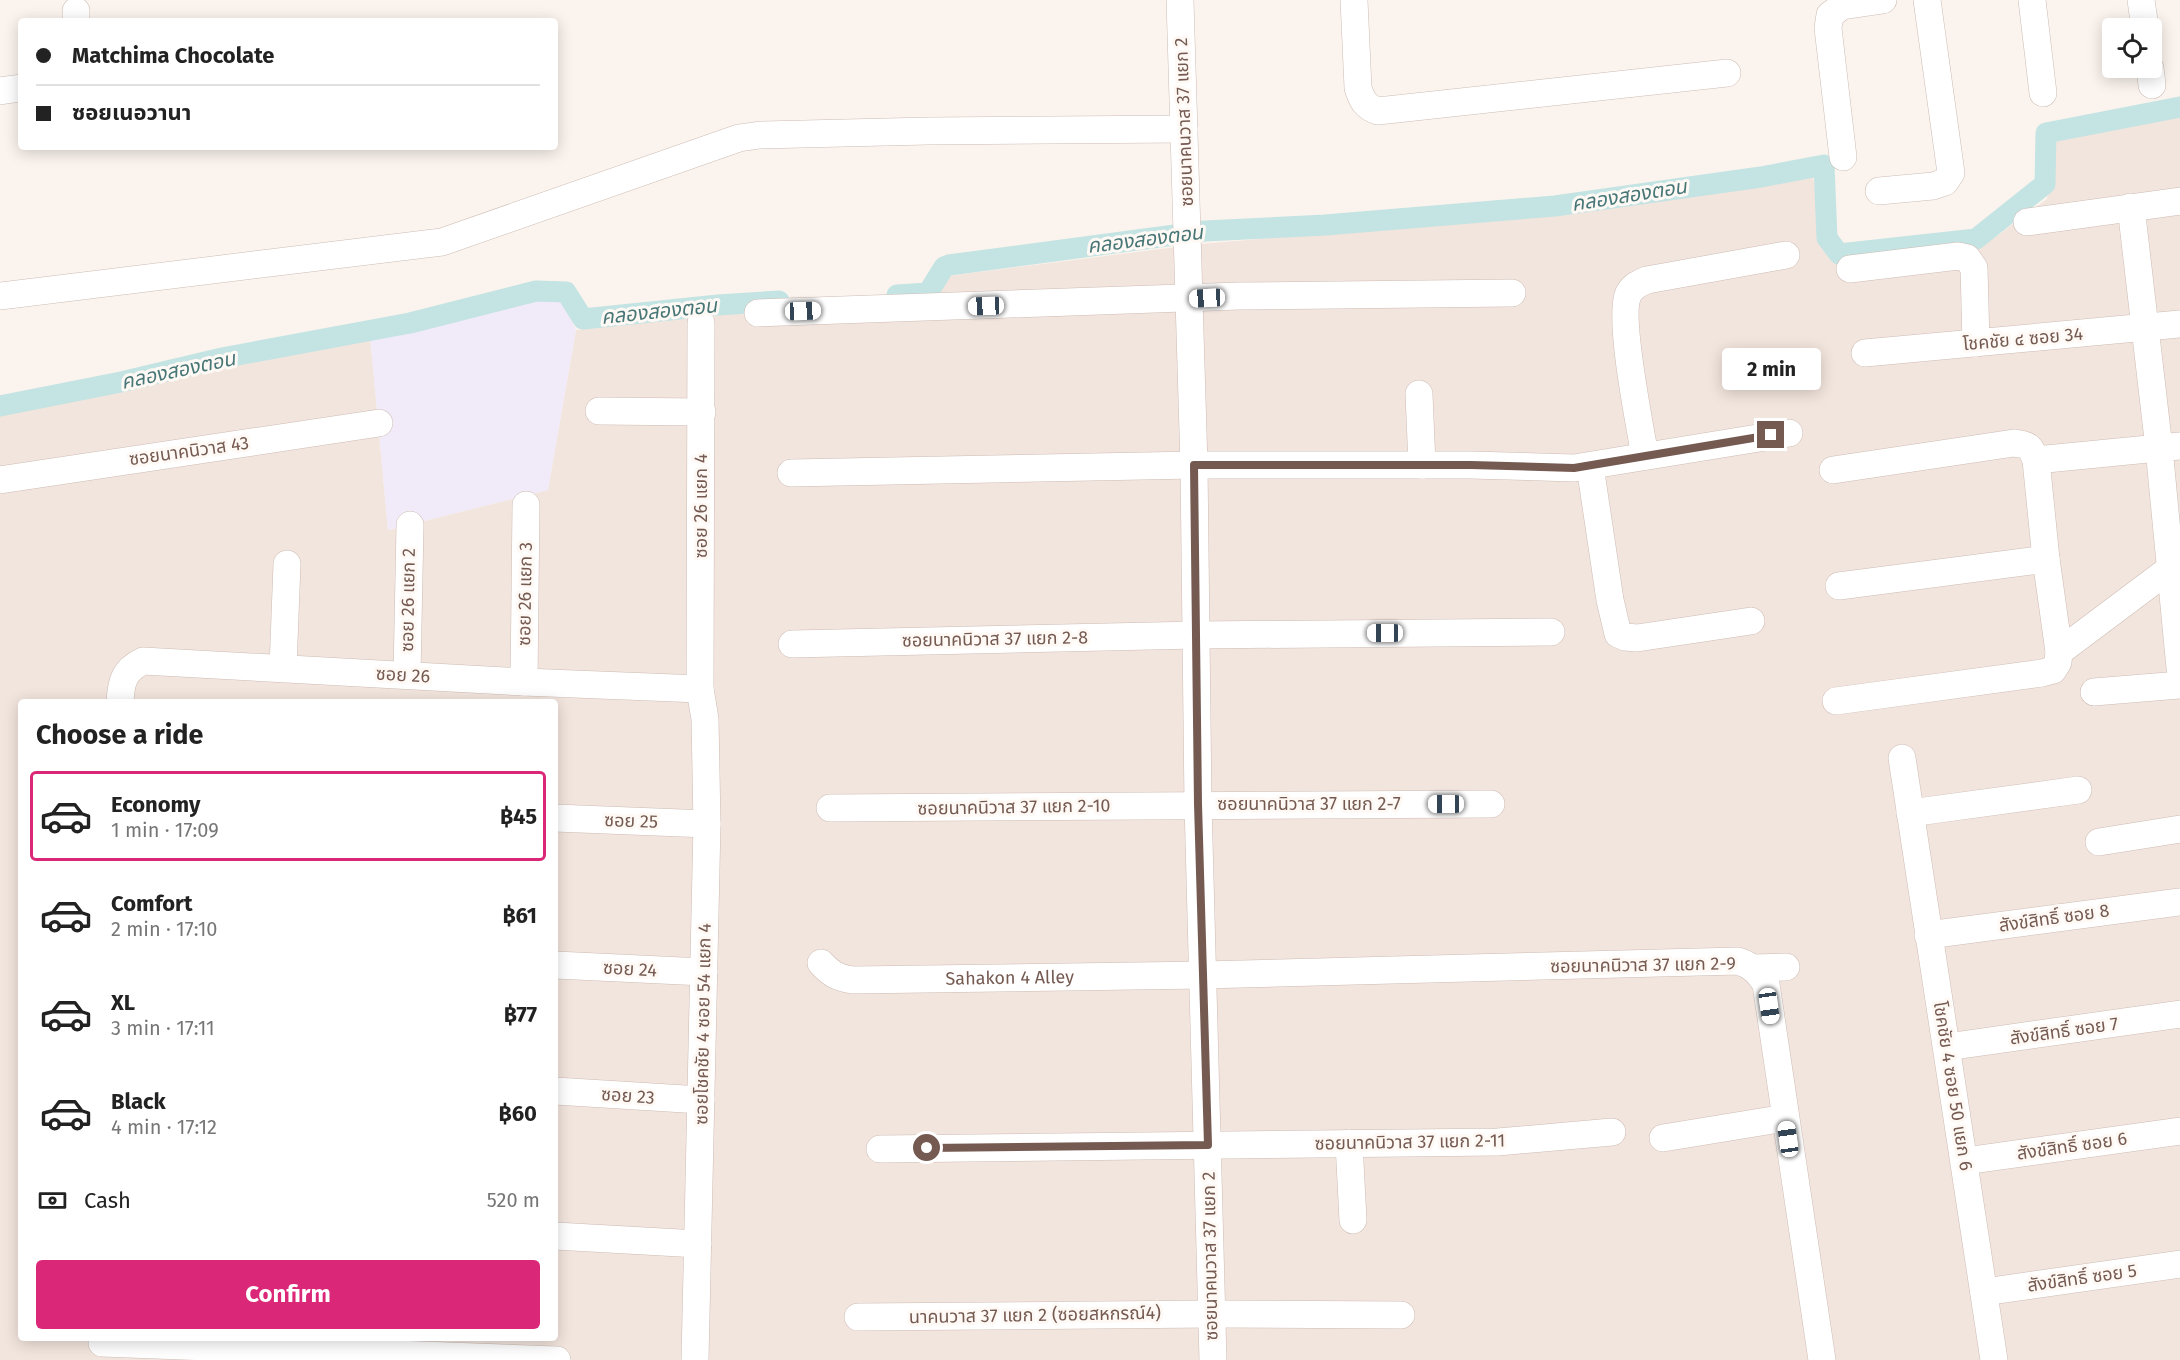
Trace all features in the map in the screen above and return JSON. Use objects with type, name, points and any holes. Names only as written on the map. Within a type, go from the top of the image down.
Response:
[{"type":"street","name":"ซอยนาคนวาส 37 แยก 2","points":[[1180,0],[1190,299],[1198,804],[1213,1360]]},
{"type":"street","points":[[1354,0],[1358,88],[1368,108],[1378,111],[1727,74]]},
{"type":"street","points":[[1843,157],[1828,28],[1830,15],[1842,6],[1883,0]]},
{"type":"street","points":[[1879,191],[1933,186],[1945,182],[1951,173],[1927,0]]},
{"type":"street","points":[[2032,0],[2043,93]]},
{"type":"street","points":[[2141,0],[2144,18]]},
{"type":"street","points":[[0,91],[18,88]]},
{"type":"street","points":[[0,296],[442,242],[739,138],[760,135],[1184,129]]},
{"type":"street","points":[[2027,222],[2180,201]]},
{"type":"street","points":[[2131,207],[2144,328],[2169,447],[2180,668]]},
{"type":"street","points":[[1645,456],[1627,337],[1624,306],[1628,293],[1636,284],[1647,280],[1786,255]]},
{"type":"street","points":[[1850,269],[1958,256],[1967,258],[1974,268],[1976,343]]},
{"type":"street","points":[[758,313],[1239,296],[1512,293]]},
{"type":"street","name":"ซอย 26 แยก 4","points":[[700,689],[701,323]]},
{"type":"street","name":"โชคชัย ๔ ซอย 34","points":[[1865,353],[2180,324]]},
{"type":"street","points":[[1419,394],[1422,465]]},
{"type":"street","points":[[598,411],[702,412]]},
{"type":"street","name":"ซอยนาคนิวาส 43","points":[[0,480],[379,423]]},
{"type":"street","points":[[791,473],[1194,465],[1582,467],[1789,433]]},
{"type":"street","points":[[1833,470],[2014,443],[2031,448],[2036,460],[2046,559],[2059,652],[2058,662],[2053,669],[2042,673],[1836,701]]},
{"type":"street","points":[[2036,460],[2169,447]]},
{"type":"street","points":[[1582,467],[1618,634],[1637,638],[1751,621]]},
{"type":"street","name":"ซอย 26 แยก 3","points":[[524,682],[526,505]]},
{"type":"street","name":"ซอย 26 แยก 2","points":[[407,675],[410,525]]},
{"type":"street","points":[[1839,586],[2046,559]]},
{"type":"street","points":[[284,668],[287,564]]},
{"type":"street","points":[[2059,652],[2175,567]]},
{"type":"street","points":[[1197,635],[1551,632]]},
{"type":"street","name":"ซอยนาคนิวาส 37 แยก 2-8","points":[[792,644],[1197,635]]},
{"type":"street","name":"ซอย 26","points":[[120,695],[122,680],[128,671],[143,661],[524,682],[700,689]]},
{"type":"street","points":[[2094,692],[2180,685]]},
{"type":"street","name":"ซอยโชคชัย 4 ซอย 54 แยก 4","points":[[695,1360],[707,824],[705,719],[700,689]]},
{"type":"street","name":"โชคชัย 4 ซอย 50 แยก 6","points":[[1902,758],[1994,1360]]},
{"type":"street","points":[[1911,813],[2078,790]]},
{"type":"street","name":"ซอยนาคนิวาส 37 แยก 2-7","points":[[1198,804],[1491,804]]},
{"type":"street","name":"ซอยนาคนิวาส 37 แยก 2-10","points":[[830,808],[1198,804]]},
{"type":"street","name":"ซอย 25","points":[[558,818],[707,824]]},
{"type":"street","points":[[2099,842],[2180,829]]},
{"type":"street","name":"สังข์สิทธิ์ ซอย 8","points":[[1928,935],[2180,902]]},
{"type":"street","name":"ซอยนาคนิวาส 37 แยก 2-9","points":[[1203,975],[1738,961],[1755,968],[1766,984],[1822,1360]]},
{"type":"street","name":"Sahakon 4 Alley","points":[[821,963],[830,974],[853,980],[1203,975]]},
{"type":"street","name":"ซอย 24","points":[[558,965],[704,972]]},
{"type":"street","points":[[1755,968],[1786,967]]},
{"type":"street","name":"สังข์สิทธิ์ ซอย 7","points":[[1947,1047],[2180,1014]]},
{"type":"street","name":"ซอย 23","points":[[558,1091],[701,1100]]},
{"type":"street","points":[[1663,1138],[1785,1118]]},
{"type":"street","name":"สังข์สิทธิ์ ซอย 6","points":[[1965,1161],[2180,1131]]},
{"type":"street","name":"ซอยนาคนิวาส 37 แยก 2-11","points":[[1208,1145],[1497,1142],[1612,1132]]},
{"type":"street","points":[[1349,1143],[1353,1220]]},
{"type":"street","points":[[880,1149],[1208,1145]]},
{"type":"street","points":[[558,1236],[698,1244]]},
{"type":"street","name":"สังข์สิทธิ์ ซอย 5","points":[[1984,1292],[2180,1264]]},
{"type":"street","name":"นาคนวาส 37 แยก 2 (ซอยสหกรณ์4)","points":[[858,1317],[1401,1315]]},
{"type":"street","points":[[102,1347],[557,1360]]},
{"type":"shaded area","points":[[2180,116],[2180,1360],[0,1360],[0,408],[122,388],[370,336],[388,530],[548,490],[576,330],[751,308],[936,295],[948,276],[1200,244],[1536,216],[1813,175],[1822,247],[1839,264],[1983,246],[2047,199],[2054,142]]},
{"type":"shaded area","points":[[553,296],[565,305],[576,330],[548,490],[388,530],[370,336],[519,300]]},
{"type":"waterway","name":"คลองสองตอน","points":[[897,295],[928,293],[944,267],[949,265],[1205,231],[1325,225],[1555,206],[1761,177],[1824,165],[1827,238],[1839,254],[1976,239],[2045,184],[2046,133],[2180,107]]},
{"type":"waterway","name":"คลองสองตอน","points":[[0,406],[121,382],[222,358],[410,323],[536,291],[566,292],[583,319],[779,301]]},
{"type":"route","points":[[927,1148],[1208,1145],[1198,804],[1194,465],[1471,465],[1574,468],[1771,435]]}]
